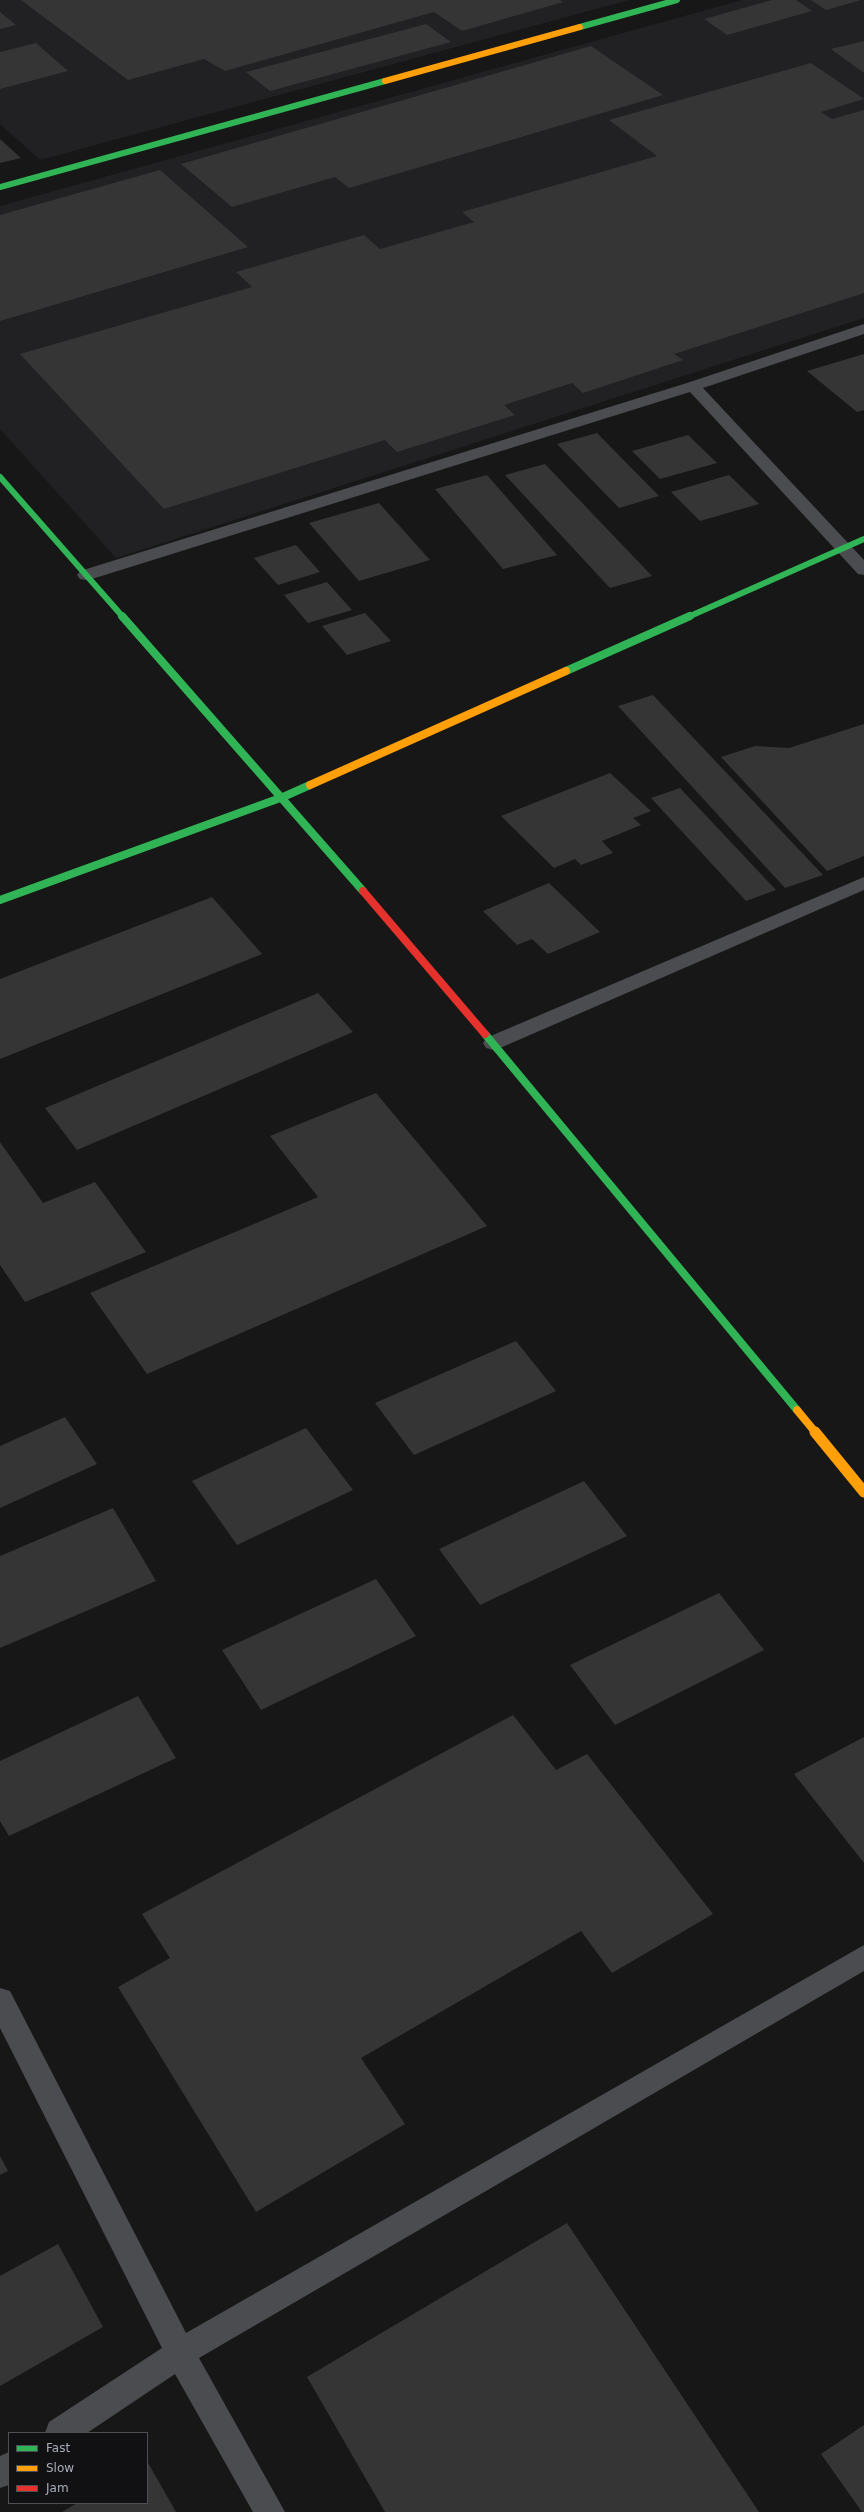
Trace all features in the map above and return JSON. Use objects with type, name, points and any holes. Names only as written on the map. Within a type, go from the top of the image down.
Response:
[{"type":"street","points":[[0,186],[677,0]]},
{"type":"street","points":[[86,575],[692,386],[864,329]]},
{"type":"street","points":[[692,386],[864,570]]},
{"type":"street","points":[[0,477],[283,797],[493,1043],[864,1492]]},
{"type":"street","points":[[0,900],[283,797],[864,540]]},
{"type":"street","points":[[493,1043],[864,883]]},
{"type":"street","points":[[62,2432],[180,2353],[864,1957]]},
{"type":"street","points":[[0,2000],[180,2353],[270,2512]]},
{"type":"street","points":[[0,2474],[8,2468]]},
{"type":"shaded area","points":[[0,0],[629,0],[40,160],[0,124]]},
{"type":"shaded area","points":[[742,0],[864,0],[864,318],[116,558],[0,429],[0,206]]},
{"type":"building","points":[[21,0],[560,0],[563,2],[462,31],[434,12],[225,71],[204,59],[128,80]]},
{"type":"building","points":[[772,0],[796,0],[812,11],[727,35],[704,19]]},
{"type":"building","points":[[811,0],[861,0],[826,10]]},
{"type":"building","points":[[0,12],[16,25],[0,29]]},
{"type":"building","points":[[426,24],[451,42],[270,91],[246,72]]},
{"type":"building","points":[[864,41],[864,73],[831,49]]},
{"type":"building","points":[[36,43],[68,71],[0,89],[0,52]]},
{"type":"building","points":[[591,46],[663,95],[349,188],[335,177],[232,207],[181,164]]},
{"type":"building","points":[[811,63],[864,99],[821,112],[832,119],[864,110],[864,293],[674,354],[683,360],[583,393],[572,383],[504,405],[515,415],[397,452],[385,440],[164,509],[20,354],[252,287],[236,272],[364,235],[380,249],[474,222],[462,212],[657,156],[609,120]]},
{"type":"building","points":[[0,139],[21,158],[0,163]]},
{"type":"building","points":[[160,170],[248,247],[0,321],[0,215]]},
{"type":"building","points":[[864,354],[864,410],[857,412],[807,371]]},
{"type":"building","points":[[597,433],[659,496],[619,508],[557,444]]},
{"type":"building","points":[[688,435],[717,463],[660,479],[632,451]]},
{"type":"building","points":[[545,464],[652,576],[610,588],[505,475]]},
{"type":"building","points":[[487,475],[557,555],[503,569],[435,489]]},
{"type":"building","points":[[729,475],[759,504],[700,521],[671,492]]},
{"type":"building","points":[[379,503],[430,560],[359,581],[309,523]]},
{"type":"building","points":[[296,545],[320,572],[278,585],[254,558]]},
{"type":"building","points":[[327,582],[352,610],[308,623],[284,595]]},
{"type":"building","points":[[365,613],[391,641],[347,655],[322,626]]},
{"type":"building","points":[[653,695],[823,875],[785,888],[618,706]]},
{"type":"building","points":[[864,724],[864,856],[827,871],[721,757],[755,746],[789,748]]},
{"type":"building","points":[[610,773],[651,811],[633,818],[641,825],[602,841],[613,853],[581,865],[575,859],[554,868],[501,816]]},
{"type":"building","points":[[680,788],[776,890],[746,901],[651,798]]},
{"type":"building","points":[[549,883],[600,932],[548,954],[532,939],[517,945],[483,911]]},
{"type":"building","points":[[212,897],[262,954],[0,1059],[0,979]]},
{"type":"building","points":[[318,993],[353,1032],[77,1150],[45,1108]]},
{"type":"building","points":[[376,1093],[487,1226],[147,1374],[90,1293],[318,1197],[270,1136]]},
{"type":"building","points":[[0,1142],[43,1203],[95,1182],[146,1252],[25,1302],[0,1265]]},
{"type":"building","points":[[516,1341],[556,1391],[414,1455],[375,1403]]},
{"type":"building","points":[[65,1417],[97,1464],[0,1508],[0,1446]]},
{"type":"building","points":[[306,1428],[353,1490],[237,1545],[192,1481]]},
{"type":"building","points":[[584,1481],[627,1536],[480,1605],[439,1549]]},
{"type":"building","points":[[113,1508],[156,1581],[0,1648],[0,1556]]},
{"type":"building","points":[[376,1579],[416,1636],[261,1710],[222,1650]]},
{"type":"building","points":[[719,1593],[764,1650],[615,1725],[570,1665]]},
{"type":"building","points":[[138,1696],[176,1758],[9,1836],[0,1821],[0,1761]]},
{"type":"building","points":[[513,1715],[556,1770],[587,1754],[713,1914],[612,1973],[581,1931],[361,2058],[405,2124],[256,2212],[118,1987],[170,1958],[142,1914]]},
{"type":"building","points":[[864,1737],[864,1863],[794,1774]]},
{"type":"building","points":[[0,2156],[8,2171],[0,2175]]},
{"type":"building","points":[[567,2223],[759,2512],[385,2512],[307,2377]]},
{"type":"building","points":[[58,2244],[103,2327],[0,2386],[0,2276]]},
{"type":"building","points":[[864,2425],[864,2512],[862,2512],[821,2454]]},
{"type":"building","points":[[148,2463],[176,2512],[62,2512],[75,2504],[148,2504]]},
{"type":"traffic: fast","points":[[580,27],[677,0]]},
{"type":"traffic: fast","points":[[0,187],[385,81]]},
{"type":"traffic: fast","points":[[0,477],[363,891]]},
{"type":"traffic: fast","points":[[566,671],[864,539]]},
{"type":"traffic: fast","points":[[0,900],[283,797],[310,785]]},
{"type":"traffic: fast","points":[[485,1034],[797,1410]]},
{"type":"traffic: slow","points":[[385,81],[580,27]]},
{"type":"traffic: slow","points":[[310,785],[566,671]]},
{"type":"traffic: slow","points":[[797,1410],[864,1492]]},
{"type":"traffic: jam","points":[[363,891],[485,1034]]}]
